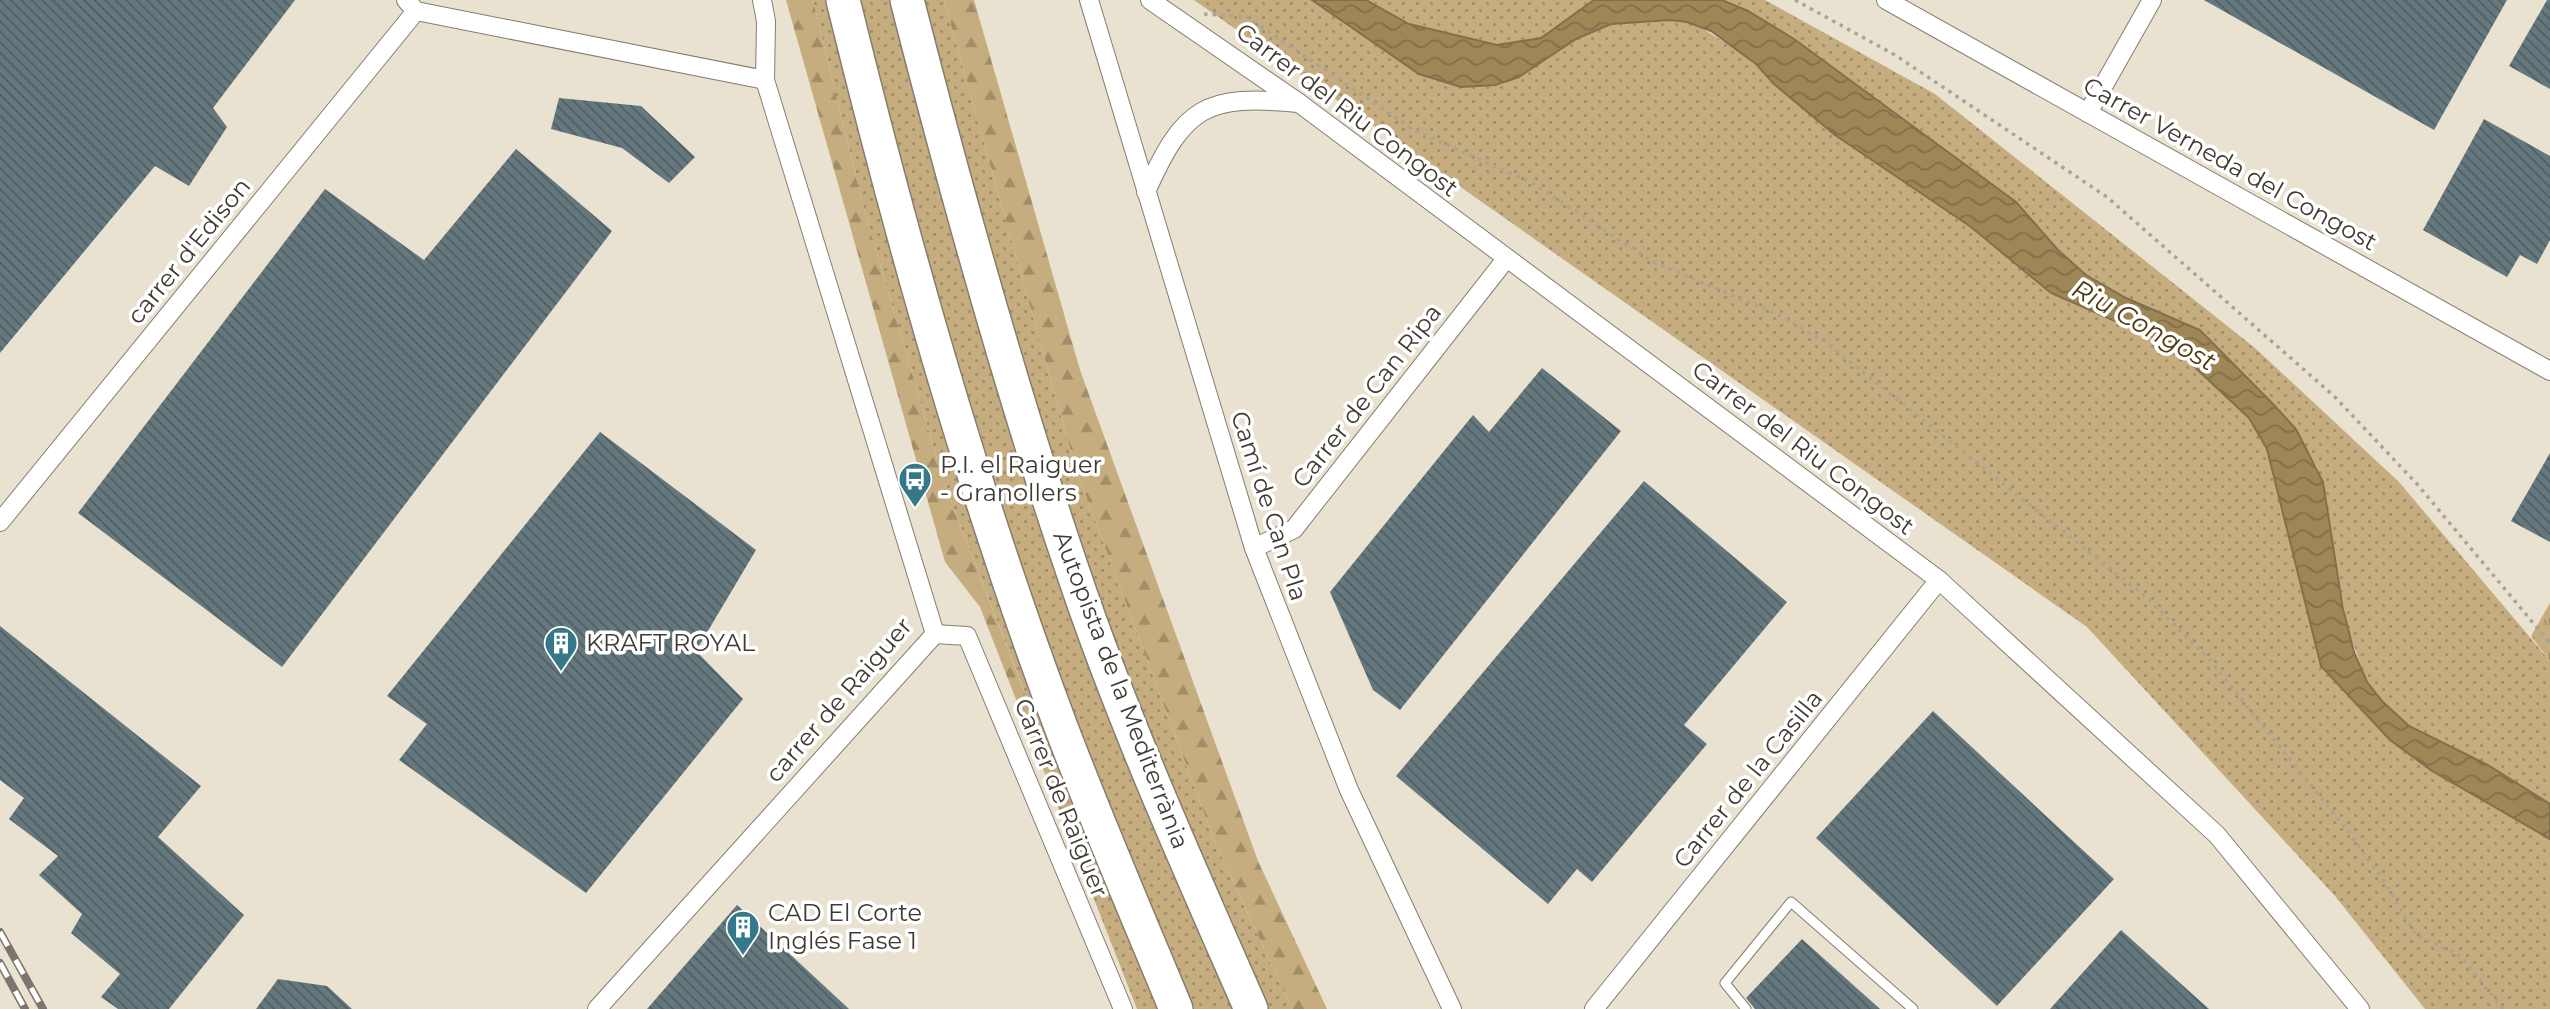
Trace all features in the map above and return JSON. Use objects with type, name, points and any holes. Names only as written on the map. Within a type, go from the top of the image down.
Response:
[{"type":"highway","points":[[843,0],[907,246],[1005,570],[1061,727],[1176,1009]]},
{"type":"highway","name":"Autopista de la Mediterrània","points":[[907,0],[980,269],[1073,573],[1155,788],[1251,1009]]},
{"type":"street","name":"carrer de Raiguer","points":[[597,1009],[935,634],[765,80],[766,21],[762,0]]},
{"type":"street","name":"Camí de Can Pla","points":[[1088,0],[1254,548],[1349,790],[1452,1009]]},
{"type":"street","name":"Carrer del Riu Congost","points":[[1150,0],[1299,103],[1939,580],[2217,835],[2360,1009]]},
{"type":"street","name":"Carrer Verneda del Congost","points":[[1886,0],[2549,369]]},
{"type":"street","points":[[2088,113],[2152,0]]},
{"type":"street","points":[[411,6],[765,80]]},
{"type":"street","name":"carrer d'Edison","points":[[0,522],[411,6]]},
{"type":"street","points":[[1146,192],[1172,138],[1201,113],[1239,99],[1299,103]]},
{"type":"street","name":"Carrer de Can Ripa","points":[[1254,548],[1294,529],[1506,259]]},
{"type":"street","name":"Carrer de la Casilla","points":[[1594,1009],[1939,580]]},
{"type":"street","name":"Carrer de Raiguer","points":[[935,634],[967,636],[1123,1009]]},
{"type":"lane","points":[[1746,1009],[1724,983],[1791,902],[1913,1009]]},
{"type":"path","points":[[1795,0],[1895,55],[2107,197],[2334,396],[2417,484],[2550,643]]},
{"type":"path","points":[[1188,25],[1202,14],[1247,17],[1414,130],[1532,183],[1653,262],[1777,314],[1824,341],[2147,598],[2192,641],[2347,830],[2383,880],[2415,934],[2460,956],[2503,1009]]},
{"type":"green space","points":[[786,0],[813,0],[862,202],[944,483],[1052,764],[1045,774],[980,607],[945,562]]},
{"type":"green space","points":[[813,0],[944,0],[1075,466],[1214,840],[1292,1009],[1137,1009],[1045,774],[1052,763],[944,483],[862,202]]},
{"type":"green space","points":[[944,0],[974,0],[1080,370],[1258,861],[1327,1009],[1292,1009],[1214,840],[1075,466]]},
{"type":"green space","points":[[1194,0],[1312,0],[1419,74],[1461,87],[1495,85],[1539,64],[1576,39],[1611,24],[1670,20],[1695,24],[1742,53],[1835,135],[1971,227],[2051,293],[2172,346],[2249,418],[2267,449],[2321,666],[2390,740],[2432,771],[2550,839],[2550,1009],[2425,1009],[2335,896],[2087,627]]},
{"type":"green space","points":[[1366,0],[1594,0],[1541,38],[1521,44],[1499,45],[1451,38],[1427,30],[1383,11]]},
{"type":"green space","points":[[1722,0],[1765,0],[1935,94],[2255,348],[2399,482],[2550,661],[2550,804],[2488,765],[2409,726],[2382,702],[2367,682],[2347,627],[2326,498],[2317,467],[2285,416],[2201,330],[2126,298],[2086,275],[2058,250],[2016,202],[1809,50]]},
{"type":"green space","points":[[2550,603],[2550,661],[2531,636]]},
{"type":"water","name":"Riu Congost","points":[[1312,0],[1366,0],[1409,24],[1497,45],[1541,38],[1594,0],[1722,0],[1748,11],[1794,39],[2016,202],[2058,250],[2086,275],[2126,298],[2200,330],[2272,403],[2296,429],[2323,482],[2343,609],[2354,652],[2367,682],[2383,702],[2409,726],[2488,765],[2550,804],[2550,839],[2432,771],[2390,740],[2321,666],[2267,449],[2249,418],[2172,346],[2051,293],[1971,227],[1835,135],[1774,84],[1756,64],[1711,31],[1687,22],[1670,20],[1611,24],[1576,39],[1519,77],[1495,85],[1461,87],[1419,74]]},
{"type":"building","points":[[0,0],[295,0],[213,108],[227,127],[189,186],[155,166],[0,353]]},
{"type":"building","points":[[2204,0],[2507,0],[2434,130]]},
{"type":"building","points":[[2547,0],[2550,0],[2550,89],[2509,66]]},
{"type":"building","points":[[559,98],[641,106],[695,157],[669,183],[622,148],[551,129]]},
{"type":"building","points":[[2484,119],[2550,156],[2550,240],[2537,264],[2520,255],[2507,277],[2423,230]]},
{"type":"building","points":[[516,149],[612,231],[282,667],[78,513],[325,189],[424,260]]},
{"type":"building","points":[[1542,368],[1621,431],[1400,710],[1373,690],[1330,592],[1473,415],[1489,432]]},
{"type":"building","name":"KRAFT ROYAL","points":[[600,432],[756,550],[696,651],[743,699],[586,893],[399,760],[427,724],[387,696]]},
{"type":"building","points":[[2550,453],[2550,542],[2511,521]]},
{"type":"building","points":[[1644,481],[1787,602],[1684,725],[1707,744],[1592,882],[1577,869],[1548,904],[1396,776]]},
{"type":"building","points":[[0,626],[201,786],[158,837],[244,915],[169,1009],[118,1009],[101,997],[120,974],[71,933],[82,914],[39,875],[58,856],[9,819],[24,798],[0,780]]},
{"type":"building","points":[[1933,711],[2114,879],[1997,1006],[1816,838]]},
{"type":"building","name":"CAD El Corte Inglés Fase 1","points":[[737,905],[849,1009],[647,1009]]},
{"type":"building","points":[[2121,930],[2209,1009],[2050,1009]]},
{"type":"building","points":[[1802,939],[1880,1009],[1755,1009],[1746,998]]},
{"type":"building","points":[[278,979],[327,986],[352,1009],[256,1009]]},
{"type":"railway","points":[[0,932],[43,1009]]},
{"type":"railway","points":[[0,963],[25,1009]]},
{"type":"place","name":"P.I. el Raiguer - Granollers","points":[[915,509]]},
{"type":"place","name":"KRAFT ROYAL","points":[[561,673]]},
{"type":"place","name":"CAD El Corte Inglés Fase 1","points":[[743,957]]}]
